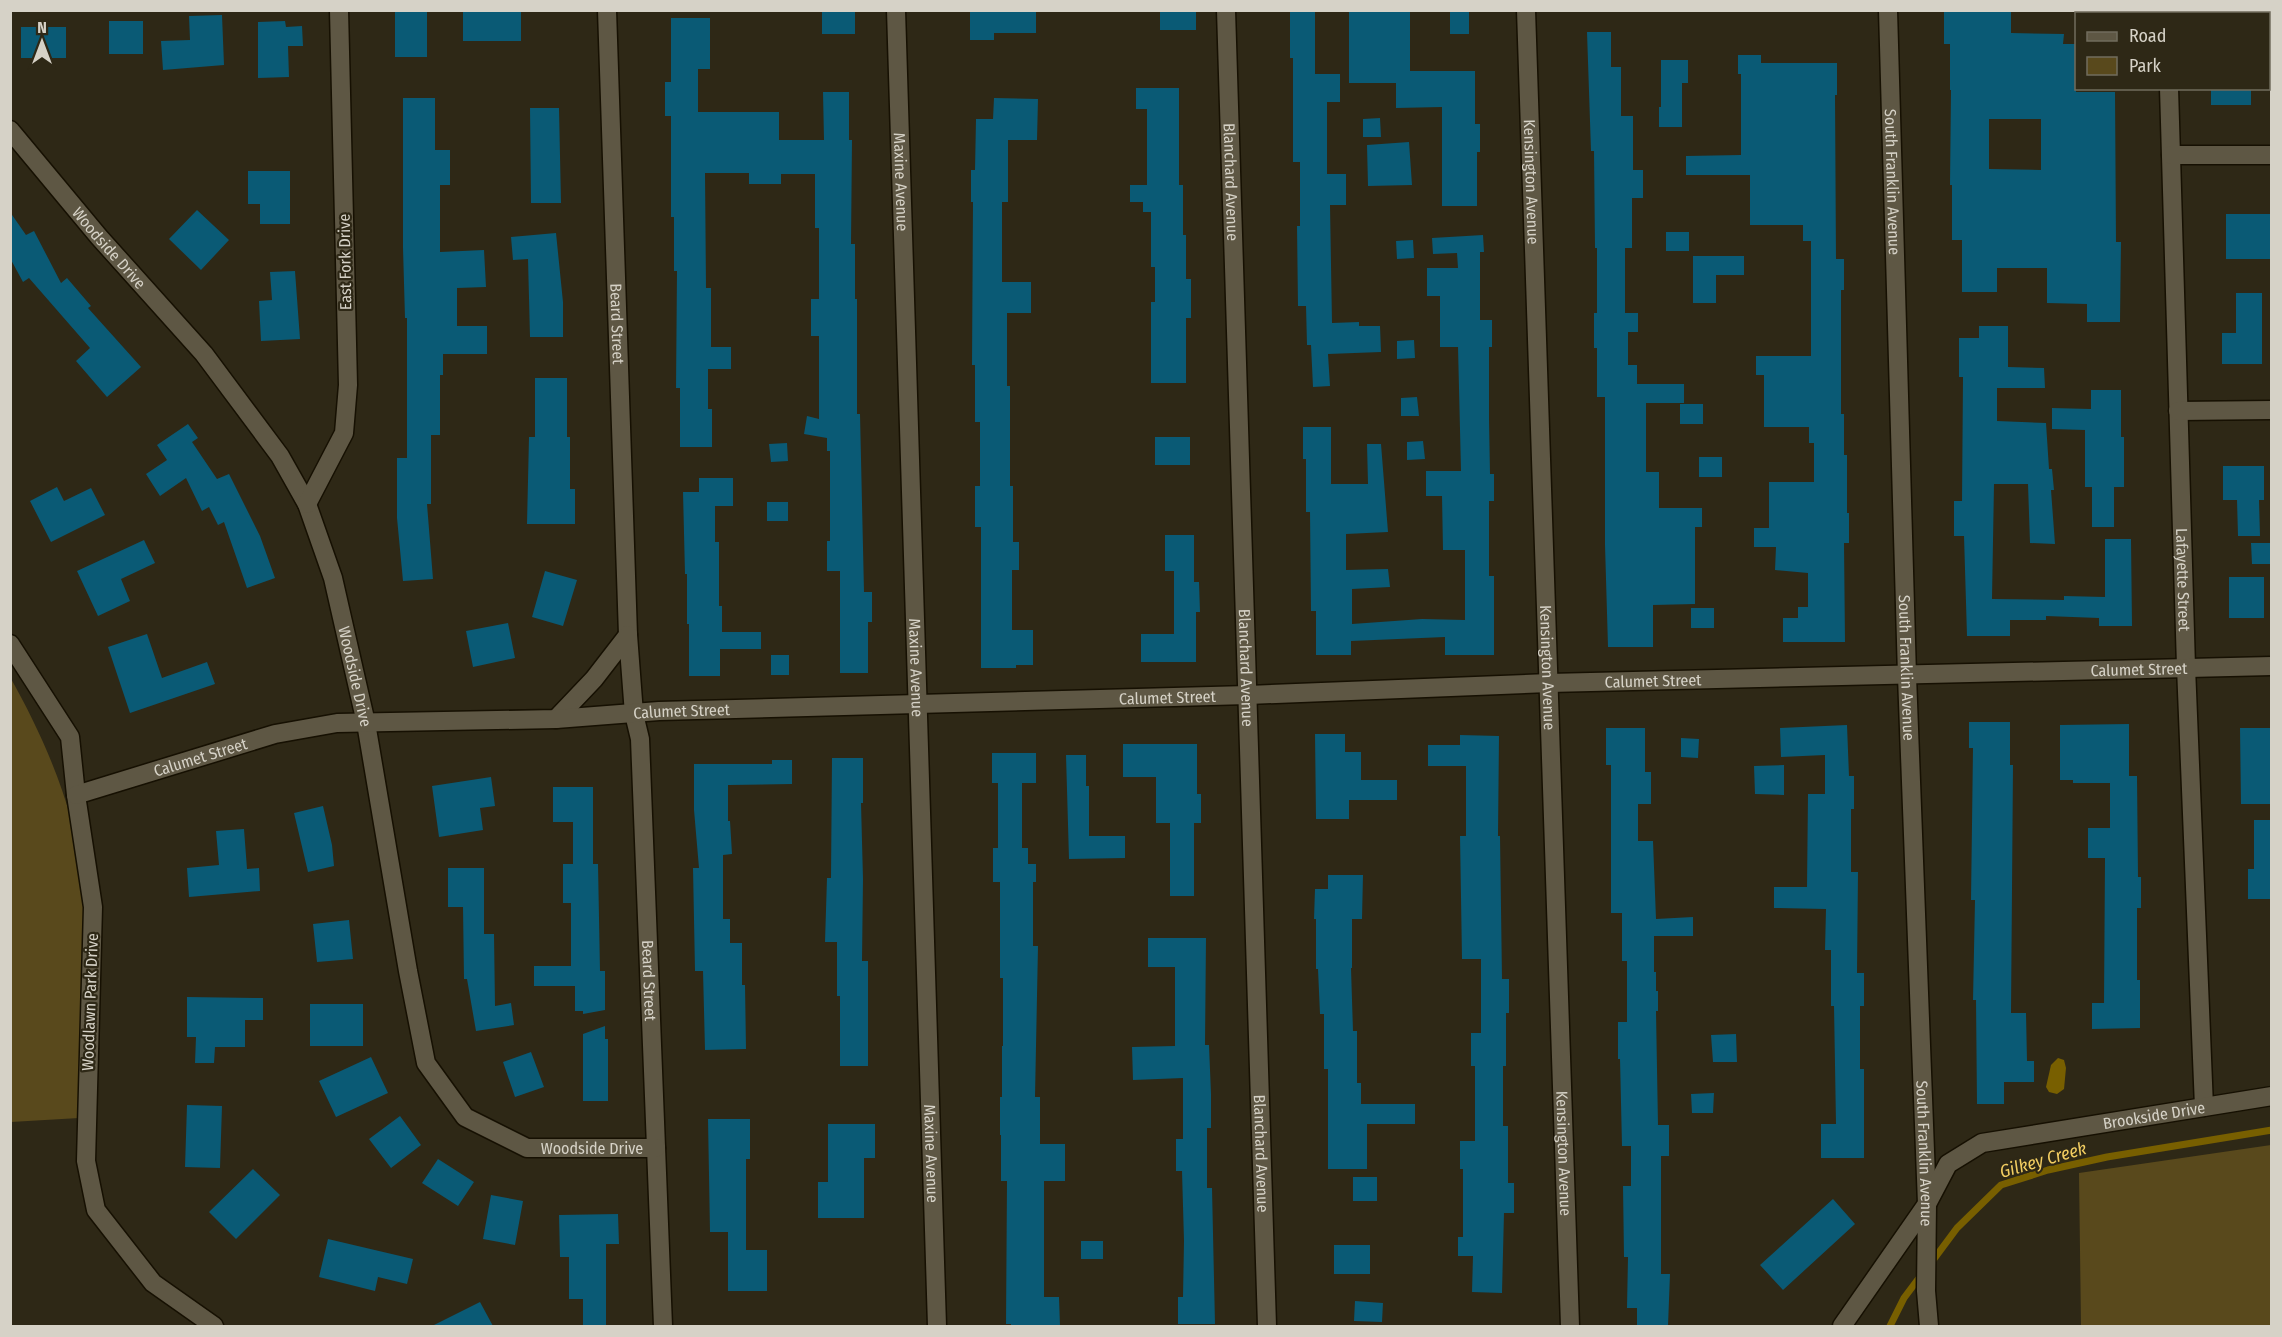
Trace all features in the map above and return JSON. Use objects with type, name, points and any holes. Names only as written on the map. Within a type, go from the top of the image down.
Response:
[{"type":"street","name":"East Fork Drive","points":[[307,504],[344,432],[348,385],[339,10]]},
{"type":"street","name":"Beard Street","points":[[607,10],[628,635],[634,714],[640,739],[663,1326]]},
{"type":"street","name":"Maxine Avenue","points":[[896,10],[938,1326]]},
{"type":"street","name":"Blanchard Avenue","points":[[1226,10],[1267,1326]]},
{"type":"street","name":"Kensington Avenue","points":[[1526,10],[1570,1326]]},
{"type":"street","name":"South Franklin Avenue","points":[[1888,10],[1907,676],[1927,1204],[1926,1291],[1929,1326]]},
{"type":"street","name":"Lafayette Street","points":[[2169,90],[2186,667],[2204,1107]]},
{"type":"street","name":"Woodside Drive","points":[[10,130],[99,237],[204,354],[280,456],[307,504],[333,578],[366,723],[426,1063],[465,1117],[527,1148],[656,1148]]},
{"type":"street","points":[[2171,155],[2271,155]]},
{"type":"street","points":[[2178,411],[2271,410]]},
{"type":"street","points":[[556,719],[594,679],[628,635]]},
{"type":"street","name":"Woodlawn Park Drive","points":[[10,644],[70,737],[76,795],[93,907],[86,1161],[96,1210],[153,1283],[214,1326]]},
{"type":"street","name":"Calumet Street","points":[[76,795],[275,734],[337,723],[556,719],[659,711],[1248,695],[1549,683],[2271,666]]},
{"type":"street","name":"Brookside Drive","points":[[1842,1326],[1927,1204],[1948,1164],[1982,1143],[2271,1096]]},
{"type":"green space","points":[[10,677],[35,724],[56,774],[79,852],[86,908],[87,968],[79,1118],[11,1122]]},
{"type":"green space","points":[[2271,1145],[2271,1326],[2081,1326],[2079,1173]]},
{"type":"shaded area","points":[[2058,1058],[2064,1060],[2066,1068],[2064,1089],[2057,1094],[2049,1092],[2046,1087],[2051,1065]]},
{"type":"building","points":[[463,10],[521,10],[521,41],[463,41]]},
{"type":"building","points":[[822,10],[855,10],[855,34],[822,34]]},
{"type":"building","points":[[970,10],[1036,10],[1036,33],[994,33],[994,40],[970,40]]},
{"type":"building","points":[[1160,10],[1196,10],[1196,30],[1160,30]]},
{"type":"building","points":[[1290,10],[1315,10],[1315,74],[1340,74],[1340,102],[1327,102],[1327,174],[1346,174],[1346,205],[1330,205],[1332,323],[1359,322],[1359,326],[1380,326],[1381,352],[1328,354],[1330,386],[1313,387],[1311,345],[1307,345],[1306,306],[1298,306],[1297,226],[1300,226],[1300,162],[1293,162],[1293,58],[1290,58]]},
{"type":"building","points":[[1349,10],[1410,10],[1410,71],[1475,71],[1475,124],[1480,124],[1480,152],[1477,152],[1477,206],[1442,206],[1442,107],[1396,108],[1396,83],[1349,83]]},
{"type":"building","points":[[1450,10],[1469,10],[1469,34],[1450,34]]},
{"type":"building","points":[[1944,10],[2011,10],[2011,33],[2064,34],[2063,44],[2075,44],[2076,92],[2115,92],[2116,242],[2121,242],[2120,322],[2087,322],[2087,304],[2047,303],[2047,268],[1997,268],[1997,292],[1962,292],[1962,240],[1952,240],[1950,44],[1944,44]],"holes":[[[1989,119],[2041,119],[2041,170],[1989,169]]]},
{"type":"building","points":[[395,12],[427,12],[427,57],[395,57]]},
{"type":"building","points":[[222,15],[224,65],[163,70],[161,41],[190,40],[189,16]]},
{"type":"building","points":[[671,18],[710,18],[710,69],[698,69],[698,112],[779,112],[779,140],[824,140],[823,92],[849,92],[849,140],[852,140],[851,244],[855,244],[857,414],[860,414],[864,592],[872,592],[872,622],[868,622],[868,673],[840,673],[840,571],[827,571],[827,541],[830,541],[830,451],[827,451],[827,438],[804,434],[807,416],[819,419],[819,336],[811,336],[811,299],[819,299],[819,228],[815,228],[815,174],[781,174],[781,184],[749,184],[749,173],[705,173],[706,288],[711,288],[711,347],[731,347],[731,369],[708,369],[708,409],[712,409],[712,447],[680,447],[680,388],[676,388],[677,271],[674,271],[674,217],[671,217],[671,116],[665,116],[665,82],[671,82]]},
{"type":"building","points":[[109,21],[143,21],[143,54],[109,54]]},
{"type":"building","points":[[285,21],[286,27],[302,26],[303,46],[288,46],[289,77],[258,78],[258,22]]},
{"type":"building","points":[[21,27],[66,27],[66,58],[21,58]]},
{"type":"building","points":[[1587,32],[1611,32],[1611,67],[1621,67],[1621,116],[1633,116],[1633,170],[1643,170],[1643,198],[1632,198],[1632,248],[1625,248],[1625,313],[1638,313],[1638,332],[1628,332],[1628,365],[1637,365],[1637,384],[1684,384],[1684,403],[1646,403],[1646,472],[1659,472],[1659,508],[1702,508],[1702,527],[1695,527],[1695,604],[1653,605],[1653,647],[1608,647],[1605,397],[1597,397],[1597,348],[1594,348],[1594,313],[1597,313],[1597,248],[1595,248],[1594,151],[1591,151]]},
{"type":"building","points":[[1738,55],[1761,55],[1761,63],[1837,63],[1837,95],[1835,95],[1836,259],[1844,259],[1844,290],[1841,290],[1841,414],[1844,414],[1844,455],[1847,455],[1847,513],[1849,513],[1849,543],[1844,543],[1845,642],[1783,642],[1783,618],[1798,618],[1798,607],[1808,607],[1808,573],[1775,570],[1776,547],[1754,547],[1754,528],[1769,528],[1769,482],[1814,482],[1814,443],[1809,443],[1809,427],[1764,427],[1764,375],[1756,375],[1756,356],[1811,356],[1811,241],[1803,241],[1803,225],[1750,225],[1750,175],[1686,175],[1686,156],[1741,155],[1741,74],[1738,74]]},
{"type":"building","points":[[1661,60],[1688,60],[1688,83],[1682,83],[1682,127],[1659,127]]},
{"type":"building","points":[[1136,88],[1179,88],[1179,185],[1183,185],[1186,279],[1191,279],[1191,318],[1186,318],[1186,383],[1151,383],[1151,302],[1155,302],[1155,267],[1151,267],[1151,212],[1143,212],[1143,202],[1130,202],[1130,185],[1147,185],[1147,109],[1136,109]]},
{"type":"building","points":[[2211,90],[2251,90],[2251,105],[2211,105]]},
{"type":"building","points":[[403,98],[435,98],[435,150],[450,150],[450,185],[440,185],[440,252],[484,250],[486,287],[457,288],[457,326],[487,326],[487,354],[443,354],[443,375],[440,375],[440,435],[431,435],[431,504],[427,504],[433,579],[403,581],[397,518],[397,458],[407,458]]},
{"type":"building","points":[[994,98],[1038,99],[1037,140],[1008,140],[1008,202],[1002,202],[1002,282],[1031,282],[1031,313],[1007,313],[1010,486],[1013,486],[1013,542],[1019,542],[1019,570],[1012,570],[1012,630],[1033,630],[1033,665],[1016,665],[1016,668],[981,668],[981,527],[975,527],[975,486],[980,486],[980,422],[975,422],[975,365],[972,365],[973,202],[971,202],[971,170],[975,170],[976,119],[993,119]]},
{"type":"building","points":[[530,108],[559,108],[561,203],[531,203]]},
{"type":"building","points":[[1380,118],[1381,137],[1363,137],[1363,119]]},
{"type":"building","points":[[1409,142],[1412,185],[1368,186],[1367,145]]},
{"type":"building","points":[[248,171],[290,171],[290,224],[260,224],[260,204],[248,204]]},
{"type":"building","points":[[197,210],[229,240],[201,270],[169,239]]},
{"type":"building","points":[[10,212],[26,235],[34,231],[61,283],[67,278],[91,306],[88,308],[141,367],[107,397],[76,361],[90,348],[29,278],[23,282],[10,258]]},
{"type":"building","points":[[2226,214],[2271,214],[2271,259],[2226,259]]},
{"type":"building","points":[[1666,232],[1689,232],[1689,251],[1666,251]]},
{"type":"building","points":[[556,233],[563,302],[563,337],[530,337],[528,259],[513,260],[511,237]]},
{"type":"building","points":[[1483,235],[1484,252],[1480,252],[1480,320],[1492,320],[1492,347],[1489,347],[1489,419],[1490,474],[1494,474],[1494,501],[1489,501],[1489,576],[1494,576],[1494,655],[1445,655],[1445,637],[1351,641],[1351,655],[1316,655],[1316,611],[1311,611],[1310,512],[1306,512],[1306,459],[1303,459],[1303,427],[1331,427],[1331,484],[1368,484],[1367,444],[1381,444],[1388,532],[1346,534],[1346,570],[1388,569],[1390,587],[1352,589],[1352,624],[1422,619],[1465,620],[1465,550],[1443,550],[1442,496],[1426,496],[1426,471],[1461,471],[1458,347],[1440,347],[1440,296],[1427,296],[1427,268],[1458,268],[1457,253],[1433,254],[1432,238]]},
{"type":"building","points":[[1413,240],[1414,258],[1397,259],[1396,241]]},
{"type":"building","points":[[1693,256],[1744,256],[1744,275],[1716,275],[1716,303],[1693,303]]},
{"type":"building","points":[[295,271],[300,339],[261,341],[259,301],[272,300],[270,272]]},
{"type":"building","points":[[2236,293],[2262,293],[2262,364],[2222,364],[2222,333],[2236,333]]},
{"type":"building","points":[[1979,326],[2008,326],[2008,367],[2044,368],[2045,388],[1997,388],[1997,421],[2046,423],[2049,469],[2052,469],[2054,490],[2051,490],[2055,544],[2030,543],[2028,484],[1994,484],[1992,599],[2064,600],[2064,596],[2105,597],[2105,539],[2131,539],[2132,626],[2099,626],[2099,618],[2046,616],[2046,620],[2010,620],[2010,636],[1967,636],[1964,536],[1954,536],[1954,501],[1962,501],[1963,377],[1959,377],[1959,338],[1979,338]]},
{"type":"building","points":[[1414,340],[1415,358],[1397,359],[1397,341]]},
{"type":"building","points":[[535,378],[567,378],[567,437],[570,437],[570,489],[575,489],[575,524],[527,524],[529,437],[535,437]]},
{"type":"building","points":[[2091,390],[2121,390],[2124,487],[2114,487],[2114,527],[2092,527],[2092,487],[2085,487],[2085,430],[2052,429],[2052,408],[2091,409]]},
{"type":"building","points":[[1417,397],[1419,416],[1401,416],[1401,398]]},
{"type":"building","points":[[1680,404],[1703,404],[1703,424],[1680,424]]},
{"type":"building","points":[[188,424],[198,438],[192,442],[217,479],[229,474],[260,536],[275,578],[247,588],[224,522],[218,525],[209,507],[202,511],[186,478],[160,496],[146,474],[167,460],[157,445]]},
{"type":"building","points":[[1155,437],[1190,437],[1190,465],[1155,465]]},
{"type":"building","points":[[1423,441],[1425,459],[1407,460],[1407,442]]},
{"type":"building","points":[[787,443],[788,461],[771,462],[769,444]]},
{"type":"building","points":[[1699,457],[1722,457],[1722,477],[1699,477]]},
{"type":"building","points":[[2223,466],[2264,466],[2264,500],[2259,500],[2260,536],[2238,536],[2237,500],[2223,500]]},
{"type":"building","points":[[699,478],[733,478],[733,506],[715,506],[715,542],[719,542],[719,606],[722,606],[722,632],[761,632],[761,649],[720,649],[720,676],[689,676],[683,492],[699,492]]},
{"type":"building","points":[[57,487],[64,501],[91,488],[105,515],[51,542],[30,501]]},
{"type":"building","points":[[767,502],[788,502],[788,521],[767,521]]},
{"type":"building","points":[[1165,535],[1194,535],[1194,582],[1199,582],[1200,612],[1196,612],[1196,662],[1141,662],[1141,634],[1174,634],[1174,571],[1165,571]]},
{"type":"building","points":[[144,540],[155,563],[121,579],[130,601],[98,616],[77,571]]},
{"type":"building","points":[[2251,543],[2271,543],[2271,564],[2252,564]]},
{"type":"building","points":[[545,571],[577,580],[563,626],[532,617]]},
{"type":"building","points":[[2229,577],[2264,577],[2264,618],[2229,618]]},
{"type":"building","points":[[1691,608],[1714,608],[1714,628],[1691,628]]},
{"type":"building","points":[[508,623],[515,658],[473,667],[466,631]]},
{"type":"building","points":[[147,634],[162,678],[207,662],[215,684],[130,713],[108,647]]},
{"type":"building","points":[[771,655],[789,655],[789,675],[771,675]]},
{"type":"building","points":[[1969,722],[2010,722],[2010,765],[2013,765],[2011,1013],[2026,1013],[2027,1061],[2034,1061],[2034,1082],[2004,1082],[2004,1104],[1977,1104],[1976,1000],[1973,1000],[1975,900],[1971,900],[1973,748],[1969,748]]},
{"type":"building","points":[[2129,724],[2129,776],[2137,776],[2138,877],[2141,877],[2141,908],[2137,908],[2140,1028],[2092,1029],[2092,1003],[2104,1003],[2105,858],[2088,858],[2088,828],[2110,828],[2110,783],[2073,783],[2073,780],[2060,780],[2060,725]]},
{"type":"building","points":[[1847,725],[1849,776],[1854,776],[1854,809],[1851,809],[1851,872],[1858,872],[1857,973],[1864,973],[1864,1006],[1860,1006],[1860,1069],[1864,1069],[1864,1158],[1821,1158],[1821,1124],[1836,1124],[1834,1006],[1831,1006],[1831,950],[1825,950],[1826,909],[1774,908],[1774,887],[1807,887],[1808,794],[1825,794],[1825,755],[1781,757],[1780,728]]},
{"type":"building","points":[[1606,728],[1645,728],[1645,772],[1651,772],[1651,804],[1638,804],[1638,841],[1653,841],[1656,919],[1693,917],[1693,936],[1654,936],[1654,972],[1656,972],[1656,991],[1658,991],[1658,1011],[1656,1011],[1658,1125],[1669,1125],[1669,1156],[1661,1156],[1661,1274],[1670,1274],[1668,1326],[1637,1326],[1637,1308],[1627,1308],[1628,1257],[1624,1257],[1623,1186],[1631,1186],[1631,1146],[1622,1146],[1618,1022],[1627,1022],[1627,961],[1622,961],[1622,913],[1611,913],[1611,765],[1606,765]]},
{"type":"building","points":[[2240,728],[2271,728],[2270,804],[2241,804]]},
{"type":"building","points":[[1315,734],[1345,734],[1345,752],[1361,752],[1361,780],[1397,780],[1397,800],[1349,800],[1349,819],[1316,819]]},
{"type":"building","points":[[1460,735],[1499,736],[1498,836],[1500,836],[1502,979],[1509,979],[1509,1013],[1506,1013],[1506,1066],[1503,1066],[1503,1126],[1508,1126],[1508,1183],[1514,1183],[1514,1213],[1504,1213],[1502,1293],[1472,1292],[1473,1256],[1458,1256],[1458,1237],[1463,1237],[1463,1169],[1460,1169],[1460,1141],[1475,1141],[1475,1066],[1471,1066],[1471,1033],[1481,1033],[1481,959],[1462,959],[1460,836],[1466,836],[1466,766],[1428,766],[1428,745],[1460,745]]},
{"type":"building","points":[[1681,738],[1699,739],[1698,758],[1681,757]]},
{"type":"building","points":[[1123,744],[1197,744],[1197,794],[1201,794],[1201,823],[1194,823],[1194,896],[1170,896],[1170,823],[1156,823],[1156,777],[1123,777]]},
{"type":"building","points":[[992,753],[1036,753],[1036,783],[1022,783],[1022,848],[1028,848],[1028,864],[1036,864],[1036,882],[1033,882],[1033,946],[1038,946],[1035,1097],[1040,1097],[1040,1144],[1065,1144],[1065,1181],[1044,1181],[1044,1297],[1059,1297],[1060,1326],[1011,1326],[1011,1324],[1006,1324],[1007,1181],[1001,1181],[1000,1135],[1003,978],[1000,978],[1000,882],[993,882],[993,848],[998,848],[998,783],[992,783]]},
{"type":"building","points":[[1066,755],[1086,755],[1086,786],[1089,786],[1089,836],[1125,836],[1125,858],[1069,859]]},
{"type":"building","points":[[832,758],[863,758],[862,961],[868,961],[868,1066],[840,1066],[837,942],[825,942],[827,878],[831,878]]},
{"type":"building","points":[[772,760],[792,760],[792,784],[728,785],[728,821],[730,821],[732,854],[723,855],[723,919],[730,919],[730,943],[742,943],[746,1049],[705,1050],[703,971],[695,971],[693,868],[699,868],[694,810],[694,764],[772,764]]},
{"type":"building","points":[[1784,765],[1784,795],[1755,794],[1754,766]]},
{"type":"building","points":[[491,777],[495,806],[480,808],[483,830],[439,837],[432,786]]},
{"type":"building","points":[[553,787],[593,787],[593,864],[598,864],[600,971],[605,971],[605,1010],[583,1014],[583,1011],[575,1011],[575,986],[534,986],[534,966],[571,966],[571,903],[563,903],[563,864],[573,864],[573,822],[553,822]]},
{"type":"building","points":[[323,806],[332,845],[334,866],[308,872],[294,813]]},
{"type":"building","points":[[2254,820],[2271,820],[2271,899],[2248,899],[2248,869],[2254,869]]},
{"type":"building","points":[[244,829],[247,869],[259,868],[260,891],[189,897],[187,868],[219,865],[216,831]]},
{"type":"building","points":[[448,868],[484,868],[484,934],[494,934],[495,1006],[511,1003],[514,1025],[476,1031],[467,979],[464,979],[463,907],[448,907]]},
{"type":"building","points":[[1328,875],[1363,875],[1362,919],[1352,919],[1351,968],[1353,1031],[1357,1031],[1357,1083],[1361,1083],[1361,1104],[1415,1104],[1415,1124],[1367,1124],[1367,1169],[1328,1169],[1328,1069],[1324,1069],[1324,1014],[1320,1014],[1318,969],[1316,969],[1316,919],[1314,919],[1315,889],[1328,889]]},
{"type":"building","points":[[349,920],[353,959],[317,962],[313,924]]},
{"type":"building","points":[[1148,938],[1206,938],[1205,1045],[1209,1045],[1211,1094],[1211,1128],[1207,1128],[1207,1188],[1212,1188],[1215,1324],[1178,1324],[1178,1297],[1183,1297],[1184,1241],[1182,1171],[1176,1171],[1176,1139],[1183,1139],[1183,1078],[1133,1080],[1132,1047],[1175,1046],[1175,967],[1148,967]]},
{"type":"building","points":[[187,997],[263,998],[263,1020],[245,1020],[245,1047],[215,1047],[214,1063],[195,1063],[196,1037],[187,1037]]},
{"type":"building","points":[[310,1004],[363,1004],[363,1046],[310,1046]]},
{"type":"building","points":[[605,1026],[605,1039],[608,1039],[608,1101],[583,1101],[583,1034]]},
{"type":"building","points":[[1736,1034],[1737,1062],[1713,1062],[1711,1035]]},
{"type":"building","points":[[531,1052],[544,1087],[515,1097],[503,1062]]},
{"type":"building","points":[[371,1057],[388,1093],[336,1117],[319,1081]]},
{"type":"building","points":[[1714,1093],[1713,1113],[1692,1113],[1691,1094]]},
{"type":"building","points":[[187,1105],[222,1106],[220,1168],[185,1167]]},
{"type":"building","points":[[400,1116],[421,1145],[391,1168],[369,1139]]},
{"type":"building","points":[[708,1119],[750,1119],[750,1159],[746,1159],[746,1250],[767,1250],[767,1291],[728,1291],[728,1232],[710,1232]]},
{"type":"building","points":[[828,1124],[875,1124],[875,1158],[864,1158],[864,1218],[818,1218],[818,1182],[828,1182]]},
{"type":"building","points":[[438,1159],[474,1182],[458,1206],[422,1183]]},
{"type":"building","points":[[253,1169],[280,1195],[236,1239],[209,1212]]},
{"type":"building","points":[[1353,1177],[1377,1177],[1377,1201],[1353,1201]]},
{"type":"building","points":[[491,1195],[523,1201],[515,1245],[483,1239]]},
{"type":"building","points":[[1833,1199],[1855,1224],[1783,1290],[1760,1265]]},
{"type":"building","points":[[618,1214],[619,1244],[606,1244],[606,1326],[583,1326],[583,1299],[569,1299],[569,1257],[560,1257],[559,1215]]},
{"type":"building","points":[[328,1239],[413,1259],[407,1284],[378,1277],[375,1291],[319,1277]]},
{"type":"building","points":[[1081,1241],[1103,1241],[1103,1259],[1081,1259]]},
{"type":"building","points":[[1334,1245],[1370,1245],[1370,1274],[1334,1274]]},
{"type":"building","points":[[1355,1301],[1383,1303],[1382,1322],[1354,1321]]},
{"type":"building","points":[[480,1302],[493,1326],[432,1326]]},
{"type":"waterway","name":"Gilkey Creek","points":[[1931,1263],[1957,1228],[2001,1185],[2048,1170],[2107,1157],[2272,1130]]},
{"type":"waterway","name":"Gilkey Creek","points":[[1890,1326],[1904,1298],[1922,1274]]}]
